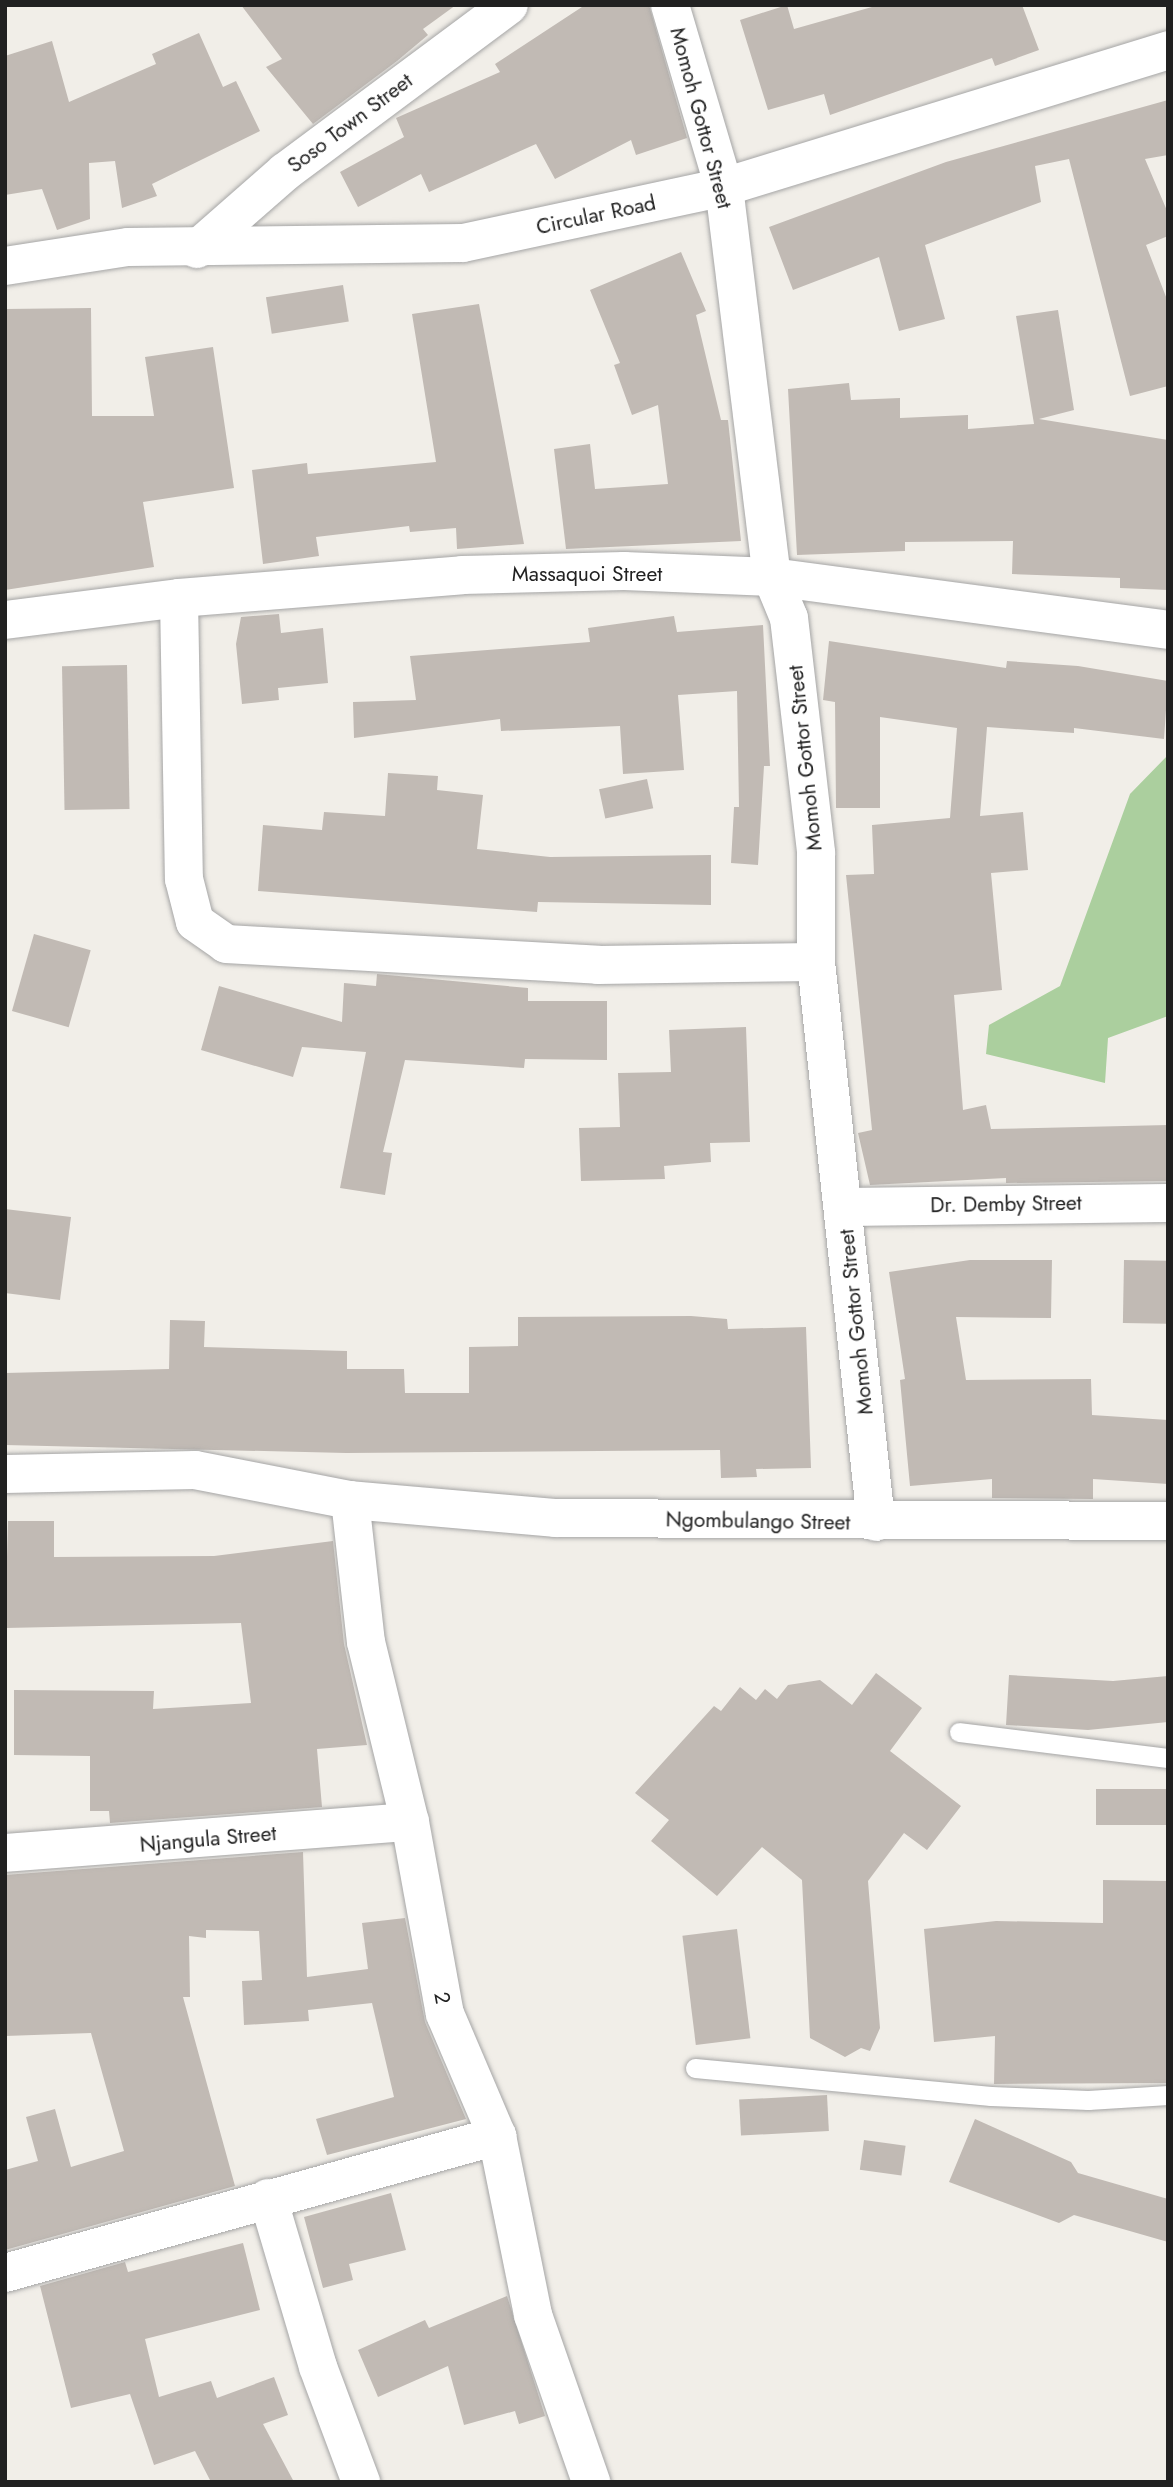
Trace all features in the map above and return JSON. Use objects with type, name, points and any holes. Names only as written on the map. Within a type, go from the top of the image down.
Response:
[{"type":"street","name":"Soso Town Street","points":[[197,249],[285,172],[509,5]]},
{"type":"street","name":"Momoh Gottor Street","points":[[670,5],[723,187],[772,577],[789,618],[817,853],[816,962],[845,1206],[876,1522]]},
{"type":"street","name":"Circular Road","points":[[5,265],[128,247],[197,249],[463,243],[723,187],[1168,50]]},
{"type":"street","name":"Massaquoi Street","points":[[5,620],[179,598],[462,575],[772,577],[1168,630]]},
{"type":"street","points":[[179,598],[184,879],[195,922],[226,944],[598,965],[816,962]]},
{"type":"street","name":"Dr. Demby Street","points":[[845,1206],[1168,1203]]},
{"type":"street","name":"Ngombulango Street","points":[[5,1474],[195,1470],[350,1500],[555,1518],[876,1522],[1168,1521]]},
{"type":"street","name":"2","points":[[350,1500],[366,1642],[410,1822],[445,2014],[497,2136],[533,2315],[591,2482]]},
{"type":"street","name":"Njangula Street","points":[[5,1853],[410,1822]]},
{"type":"street","points":[[5,2273],[497,2136]]},
{"type":"street","points":[[268,2198],[318,2367],[361,2482]]},
{"type":"lane","points":[[959,1732],[1168,1758]]},
{"type":"lane","points":[[695,2068],[991,2096],[1088,2100],[1168,2095]]},
{"type":"green space","points":[[1168,755],[1168,1016],[1108,1038],[1105,1083],[986,1054],[989,1025],[1060,986],[1130,794]]},
{"type":"building","points":[[241,5],[456,5],[423,29],[428,35],[397,61],[313,124],[266,67],[282,59]]},
{"type":"building","points":[[585,5],[649,5],[687,138],[636,155],[631,140],[555,179],[536,144],[429,192],[421,174],[358,207],[340,172],[404,137],[396,118],[500,72],[495,64]]},
{"type":"building","points":[[787,5],[794,29],[879,5],[1022,5],[1039,50],[995,66],[992,58],[830,115],[824,94],[768,110],[740,20]]},
{"type":"building","points":[[199,33],[223,87],[236,81],[260,131],[152,184],[157,196],[122,208],[115,161],[89,163],[90,219],[57,230],[42,189],[5,195],[5,56],[52,41],[69,102],[156,64],[152,54]]},
{"type":"building","points":[[1168,100],[1168,155],[1145,159],[1168,213],[1168,236],[1146,245],[1168,302],[1168,386],[1130,396],[1069,159],[1035,166],[1041,202],[925,245],[945,319],[899,331],[879,257],[793,290],[769,227],[946,162]]},
{"type":"building","points":[[681,252],[706,311],[696,315],[721,420],[728,420],[741,541],[566,549],[554,449],[590,444],[595,489],[668,484],[658,405],[632,415],[614,365],[620,363],[590,290]]},
{"type":"building","points":[[343,285],[349,322],[272,334],[266,297]]},
{"type":"building","points":[[479,304],[524,544],[457,549],[456,528],[410,532],[409,526],[316,537],[319,556],[263,564],[252,470],[307,463],[308,474],[436,462],[412,314]]},
{"type":"building","points":[[91,308],[92,416],[154,416],[145,357],[213,347],[234,488],[143,502],[154,567],[5,590],[5,309]]},
{"type":"building","points":[[1058,310],[1074,410],[1039,419],[1168,440],[1168,590],[1120,588],[1120,578],[1012,574],[1013,541],[905,542],[905,551],[797,555],[788,389],[849,383],[851,400],[900,398],[900,418],[968,415],[968,429],[1034,424],[1016,316]]},
{"type":"building","points":[[279,614],[281,633],[323,628],[328,683],[278,688],[279,700],[242,704],[236,644],[241,617]]},
{"type":"building","points":[[674,616],[677,632],[763,625],[770,766],[764,766],[758,865],[731,863],[734,807],[739,807],[737,691],[678,695],[684,770],[623,774],[620,726],[501,731],[500,719],[354,738],[353,702],[416,700],[410,656],[590,642],[588,628]]},
{"type":"building","points":[[829,641],[1006,668],[1007,661],[1078,666],[1168,681],[1164,739],[1074,728],[1074,733],[987,727],[980,816],[1023,812],[1028,870],[991,873],[1002,990],[954,995],[963,1110],[986,1105],[991,1129],[1168,1125],[1168,1181],[1006,1183],[1006,1178],[870,1185],[858,1133],[872,1130],[846,875],[874,874],[872,825],[950,818],[957,728],[880,717],[880,808],[836,808],[835,702],[823,700]]},
{"type":"building","points":[[127,665],[130,809],[65,810],[62,666]]},
{"type":"building","points":[[388,773],[438,776],[437,790],[483,795],[477,849],[550,857],[711,855],[711,905],[538,902],[537,912],[258,891],[263,825],[322,830],[324,812],[385,816]]},
{"type":"building","points":[[647,779],[653,808],[605,819],[599,789]]},
{"type":"building","points":[[34,934],[91,950],[69,1027],[12,1011]]},
{"type":"building","points":[[377,974],[528,988],[528,1001],[607,1001],[607,1060],[525,1059],[524,1068],[405,1060],[383,1152],[392,1153],[385,1195],[340,1188],[366,1052],[302,1047],[293,1077],[201,1050],[219,986],[342,1022],[344,983],[376,986]]},
{"type":"building","points":[[746,1027],[750,1142],[710,1143],[711,1162],[664,1166],[665,1179],[581,1181],[579,1128],[620,1127],[618,1073],[671,1072],[669,1030]]},
{"type":"building","points":[[5,1209],[71,1217],[60,1300],[5,1293]]},
{"type":"building","points":[[970,1260],[1052,1260],[1051,1318],[956,1317],[966,1380],[1091,1379],[1092,1415],[1168,1420],[1168,1484],[1093,1479],[1093,1499],[992,1498],[992,1479],[910,1486],[900,1380],[905,1379],[889,1272]]},
{"type":"building","points":[[1124,1260],[1168,1261],[1167,1324],[1123,1323]]},
{"type":"building","points":[[691,1316],[727,1319],[728,1329],[806,1327],[811,1468],[756,1469],[757,1477],[721,1478],[720,1450],[346,1453],[5,1445],[5,1373],[169,1369],[170,1320],[205,1321],[204,1347],[347,1351],[347,1369],[404,1369],[405,1393],[469,1393],[469,1347],[518,1346],[518,1317]]},
{"type":"building","points":[[8,1521],[54,1521],[54,1557],[214,1556],[333,1541],[344,1644],[367,1745],[317,1749],[322,1807],[110,1823],[109,1811],[90,1811],[90,1756],[14,1755],[14,1690],[154,1691],[153,1709],[251,1703],[241,1623],[5,1628]]},
{"type":"building","points":[[876,1673],[922,1708],[890,1751],[961,1806],[927,1850],[904,1833],[868,1881],[880,2028],[870,2051],[861,2048],[845,2057],[810,2038],[802,1880],[762,1847],[717,1896],[651,1841],[669,1820],[635,1793],[714,1706],[721,1711],[740,1687],[756,1700],[765,1689],[777,1699],[788,1685],[820,1680],[852,1705]]},
{"type":"building","points":[[1009,1675],[1113,1681],[1168,1676],[1168,1722],[1088,1730],[1006,1725]]},
{"type":"building","points":[[1096,1789],[1168,1789],[1168,1825],[1096,1825]]},
{"type":"building","points":[[303,1852],[307,1977],[368,1969],[362,1923],[405,1918],[425,2022],[466,2119],[327,2155],[316,2119],[394,2097],[372,2003],[308,2010],[309,2021],[244,2025],[242,1981],[262,1980],[259,1931],[206,1930],[206,1938],[189,1936],[190,1997],[183,1997],[235,2186],[5,2250],[5,2170],[38,2161],[26,2117],[55,2109],[71,2167],[124,2151],[91,2033],[5,2036],[5,1875]]},
{"type":"building","points":[[1103,1880],[1168,1881],[1168,2083],[994,2084],[995,2036],[934,2042],[924,1929],[996,1921],[1103,1923]]},
{"type":"building","points":[[737,1929],[750,2038],[696,2045],[682,1936]]},
{"type":"building","points":[[827,2095],[829,2131],[741,2136],[739,2100]]},
{"type":"building","points":[[975,2119],[1071,2162],[1078,2173],[1168,2199],[1168,2242],[1074,2215],[1059,2223],[949,2182]]},
{"type":"building","points":[[864,2140],[906,2146],[901,2176],[860,2170]]},
{"type":"building","points":[[391,2193],[406,2250],[349,2264],[353,2280],[323,2288],[304,2217]]},
{"type":"building","points":[[243,2243],[260,2310],[145,2339],[159,2397],[211,2381],[217,2398],[274,2377],[288,2415],[263,2424],[294,2482],[211,2482],[195,2451],[154,2465],[130,2394],[71,2408],[40,2286],[125,2262],[128,2272]]},
{"type":"building","points":[[507,2296],[545,2416],[519,2424],[515,2411],[464,2425],[448,2366],[378,2397],[358,2350],[425,2320],[429,2328]]}]
